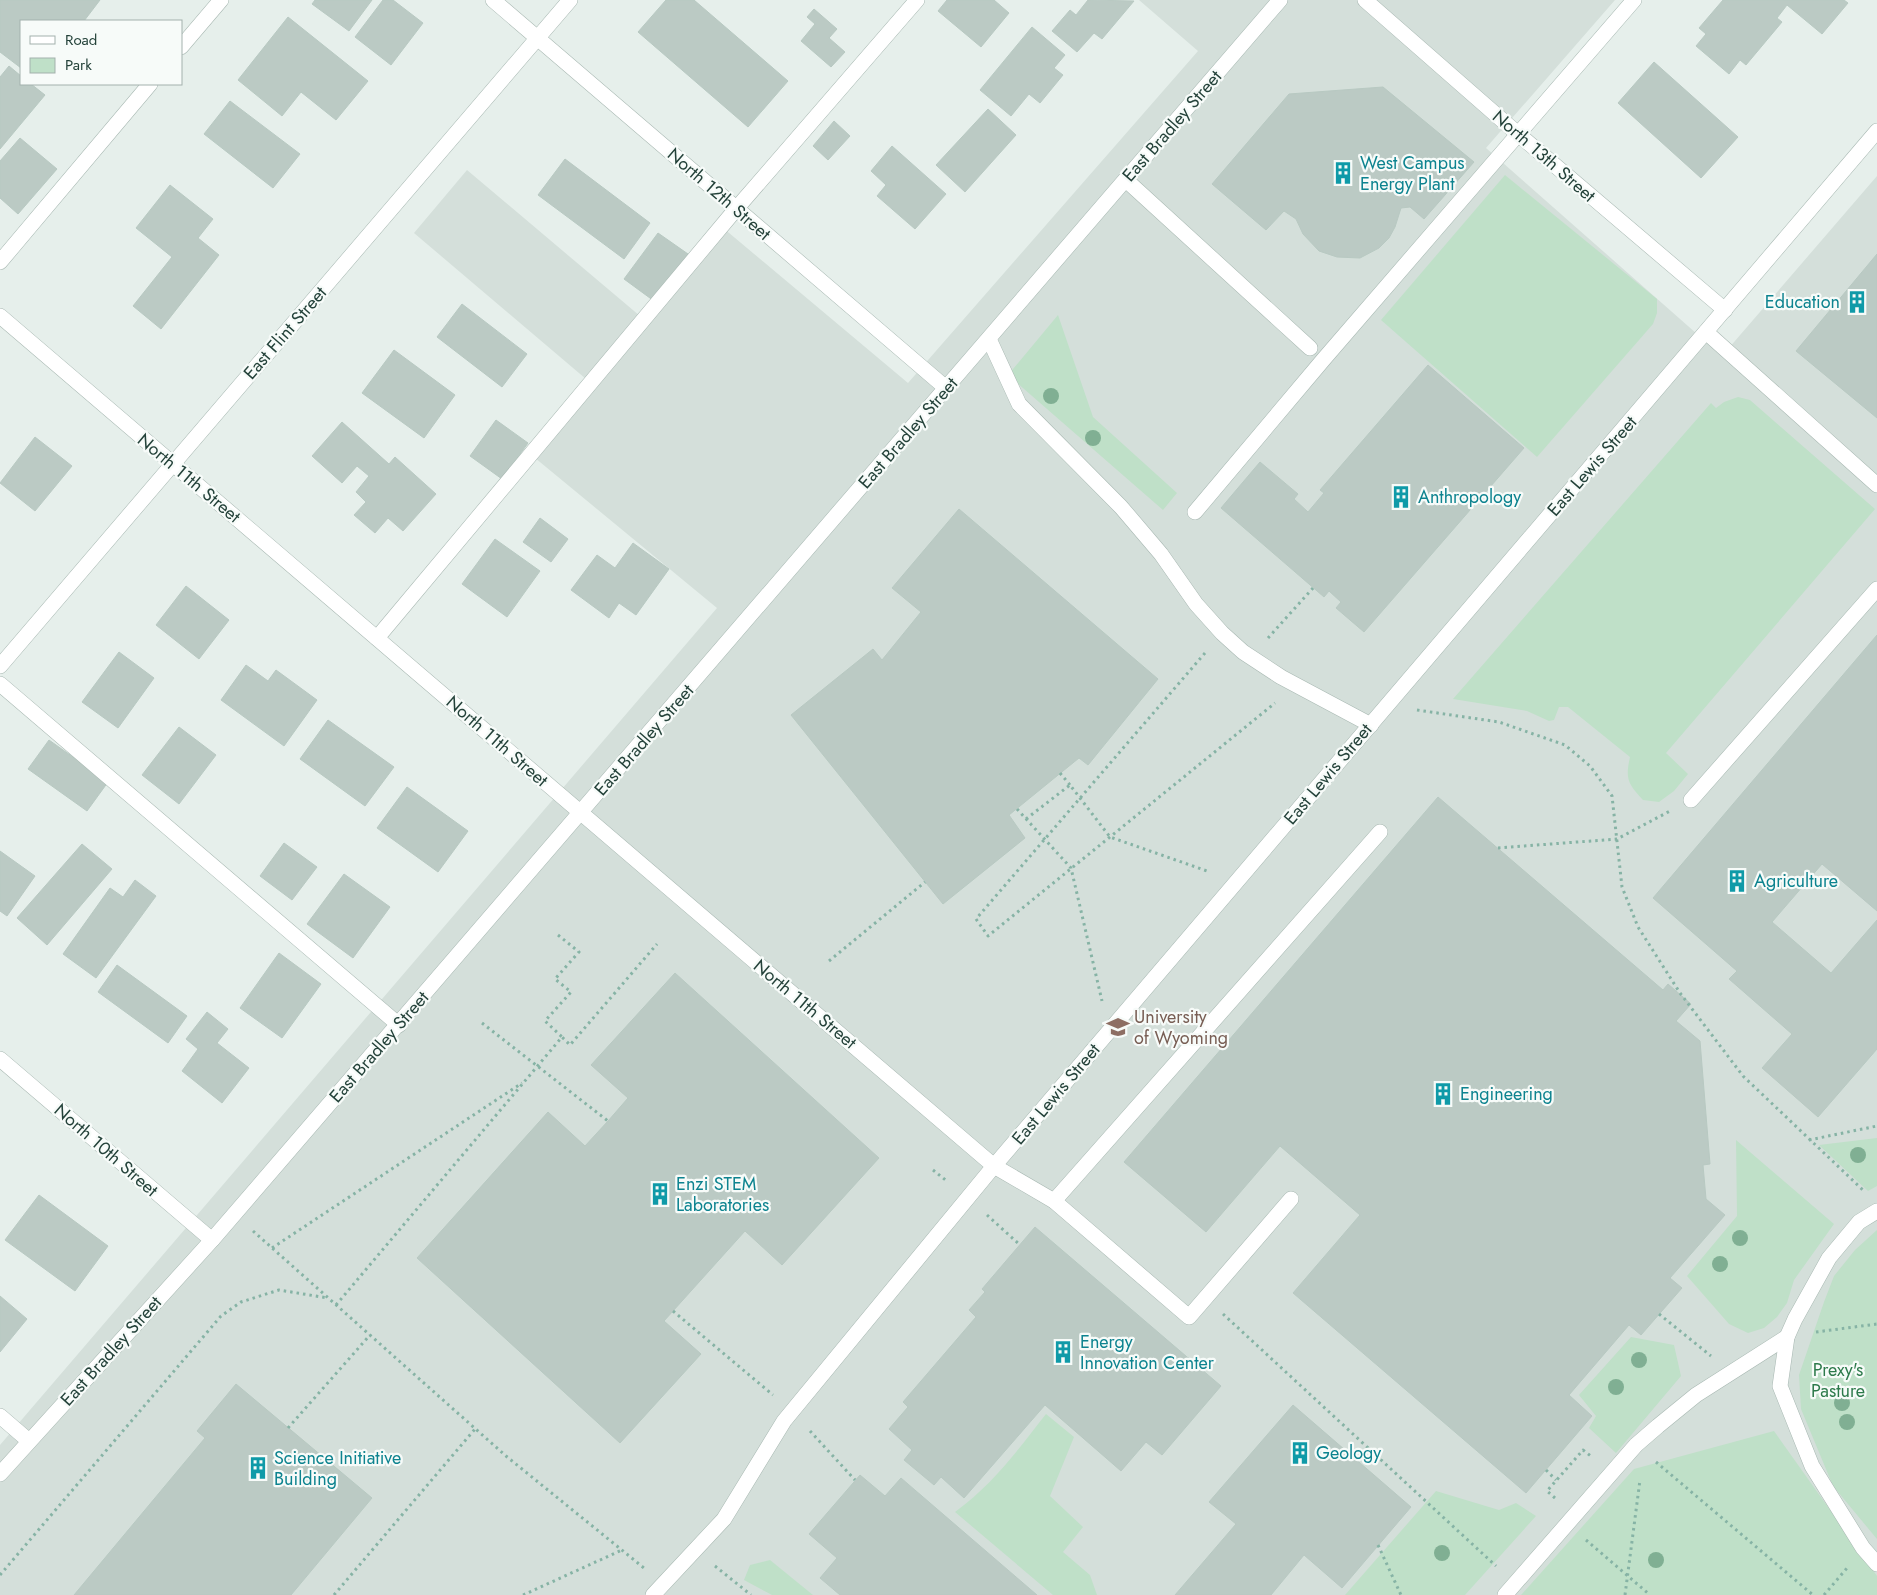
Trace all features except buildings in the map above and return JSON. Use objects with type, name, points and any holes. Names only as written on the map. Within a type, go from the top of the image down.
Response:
[{"type":"street","points":[[182,46],[221,0]]},
{"type":"street","name":"North 12th Street","points":[[493,0],[946,388]]},
{"type":"street","name":"East Flint Street","points":[[0,666],[570,0]]},
{"type":"street","points":[[377,638],[736,209],[917,0]]},
{"type":"street","name":"East Bradley Street","points":[[0,1474],[212,1240],[399,1025],[1280,0]]},
{"type":"street","name":"North 13th Street","points":[[1365,0],[1518,134],[1725,310]]},
{"type":"street","points":[[1195,512],[1323,360],[1634,0]]},
{"type":"street","points":[[0,262],[149,85]]},
{"type":"street","name":"East Lewis Street","points":[[653,1595],[724,1519],[788,1416],[994,1166],[1877,131]]},
{"type":"street","points":[[1126,180],[1310,348]]},
{"type":"street","name":"North 11th Street","points":[[0,316],[994,1166],[1054,1201],[1189,1317],[1205,1297]]},
{"type":"street","points":[[1706,332],[1877,485]]},
{"type":"street","points":[[989,339],[1019,404],[1122,507],[1161,554],[1196,604],[1222,633],[1251,657],[1296,685],[1370,725]]},
{"type":"street","points":[[1691,800],[1877,589]]},
{"type":"street","points":[[0,684],[399,1025]]},
{"type":"street","points":[[1054,1201],[1380,832]]},
{"type":"street","name":"North 10th Street","points":[[0,1059],[212,1240]]},
{"type":"street","points":[[1205,1297],[1291,1199]]},
{"type":"street","points":[[1877,1211],[1859,1222],[1829,1258],[1795,1318],[1787,1337],[1780,1386],[1812,1466],[1863,1548],[1877,1564]]},
{"type":"street","points":[[1510,1589],[1636,1446],[1696,1395],[1787,1337]]},
{"type":"street","points":[[0,1416],[29,1441]]},
{"type":"path","points":[[1251,657],[1313,588]]},
{"type":"path","points":[[1222,633],[976,919],[988,936],[1296,685]]},
{"type":"path","points":[[1388,705],[1500,722],[1565,745],[1590,766],[1612,796],[1622,887],[1638,927],[1680,993],[1743,1076],[1870,1197]]},
{"type":"path","points":[[1060,773],[1110,837],[1237,882]]},
{"type":"path","points":[[1026,819],[1070,786]]},
{"type":"path","points":[[1498,848],[1617,839],[1691,800]]},
{"type":"path","points":[[1017,809],[1071,868],[1109,1031]]},
{"type":"path","points":[[829,961],[925,882]]},
{"type":"path","points":[[558,935],[579,952],[555,979],[571,992],[545,1021],[570,1045],[657,944]]},
{"type":"path","points":[[482,1024],[608,1121]]},
{"type":"path","points":[[336,1304],[562,1037]]},
{"type":"path","points":[[272,1248],[525,1081]]},
{"type":"path","points":[[1808,1140],[1877,1126]]},
{"type":"path","points":[[234,1214],[506,1456],[664,1584]]},
{"type":"path","points":[[1002,1229],[1020,1245]]},
{"type":"path","points":[[0,1575],[221,1316],[241,1302],[279,1290],[329,1298]]},
{"type":"path","points":[[1205,1297],[1510,1589]]},
{"type":"path","points":[[673,1311],[855,1480]]},
{"type":"path","points":[[1659,1314],[1730,1373]]},
{"type":"path","points":[[1787,1337],[1877,1324]]},
{"type":"path","points":[[288,1428],[370,1334]]},
{"type":"path","points":[[336,1594],[475,1428]]},
{"type":"path","points":[[1651,1458],[1813,1595]]},
{"type":"path","points":[[1546,1470],[1556,1480]]},
{"type":"path","points":[[1625,1595],[1642,1471]]},
{"type":"path","points":[[1567,1523],[1650,1595]]},
{"type":"path","points":[[1378,1545],[1401,1595]]},
{"type":"path","points":[[1824,1595],[1863,1548]]},
{"type":"path","points":[[697,1549],[751,1595]]},
{"type":"path","points":[[523,1595],[622,1550]]},
{"type":"shaded area","name":"University of Wyoming","points":[[1139,0],[1615,0],[1486,148],[1722,356],[1877,176],[1877,1595],[0,1595],[0,1445],[717,608],[529,453],[586,379],[414,233],[467,170],[640,316],[716,222],[908,383],[1198,51]]},
{"type":"green space","points":[[1505,175],[1657,299],[1657,313],[1653,324],[1537,457],[1381,320]]},
{"type":"green space","points":[[1058,315],[1093,417],[1177,493],[1163,510],[1008,375]]},
{"type":"green space","points":[[1738,397],[1750,400],[1875,509],[1666,753],[1688,774],[1674,791],[1659,802],[1643,800],[1629,781],[1630,757],[1568,707],[1559,707],[1554,720],[1549,721],[1527,711],[1453,699],[1711,403],[1716,408],[1724,402]]},
{"type":"green space","points":[[1877,1138],[1877,1186],[1868,1191],[1819,1145]]},
{"type":"green space","points":[[1736,1140],[1834,1224],[1794,1280],[1787,1303],[1777,1317],[1764,1328],[1748,1333],[1729,1324],[1687,1276],[1737,1216]]},
{"type":"green space","name":"Prexy's Pasture","points":[[1877,1230],[1877,1539],[1833,1486],[1801,1409],[1799,1375],[1834,1276],[1855,1250]]},
{"type":"green space","points":[[1631,1337],[1674,1345],[1681,1376],[1616,1453],[1589,1428],[1596,1416],[1579,1395]]},
{"type":"green space","points":[[1046,1414],[1074,1437],[1050,1496],[1083,1527],[1063,1552],[1090,1575],[1097,1595],[1053,1595],[955,1512],[982,1490],[1015,1454]]},
{"type":"green space","points":[[1774,1431],[1877,1576],[1877,1595],[1521,1595],[1634,1469]]},
{"type":"green space","points":[[1436,1491],[1499,1510],[1516,1503],[1536,1516],[1465,1595],[1345,1595]]},
{"type":"green space","points":[[770,1560],[813,1595],[772,1595],[744,1580],[750,1565]]},
{"type":"place","name":"West Campus Energy Plant","points":[[1343,173]]},
{"type":"place","name":"Education","points":[[1857,302]]},
{"type":"place","name":"Anthropology","points":[[1401,497]]},
{"type":"place","name":"Agriculture","points":[[1737,881]]},
{"type":"place","name":"University of Wyoming","points":[[1118,1027]]},
{"type":"place","name":"Engineering","points":[[1443,1094]]},
{"type":"place","name":"Enzi STEM Laboratories","points":[[660,1194]]},
{"type":"place","name":"Energy Innovation Center","points":[[1063,1352]]},
{"type":"place","name":"Geology","points":[[1300,1453]]},
{"type":"place","name":"Science Initiative Building","points":[[258,1468]]}]
